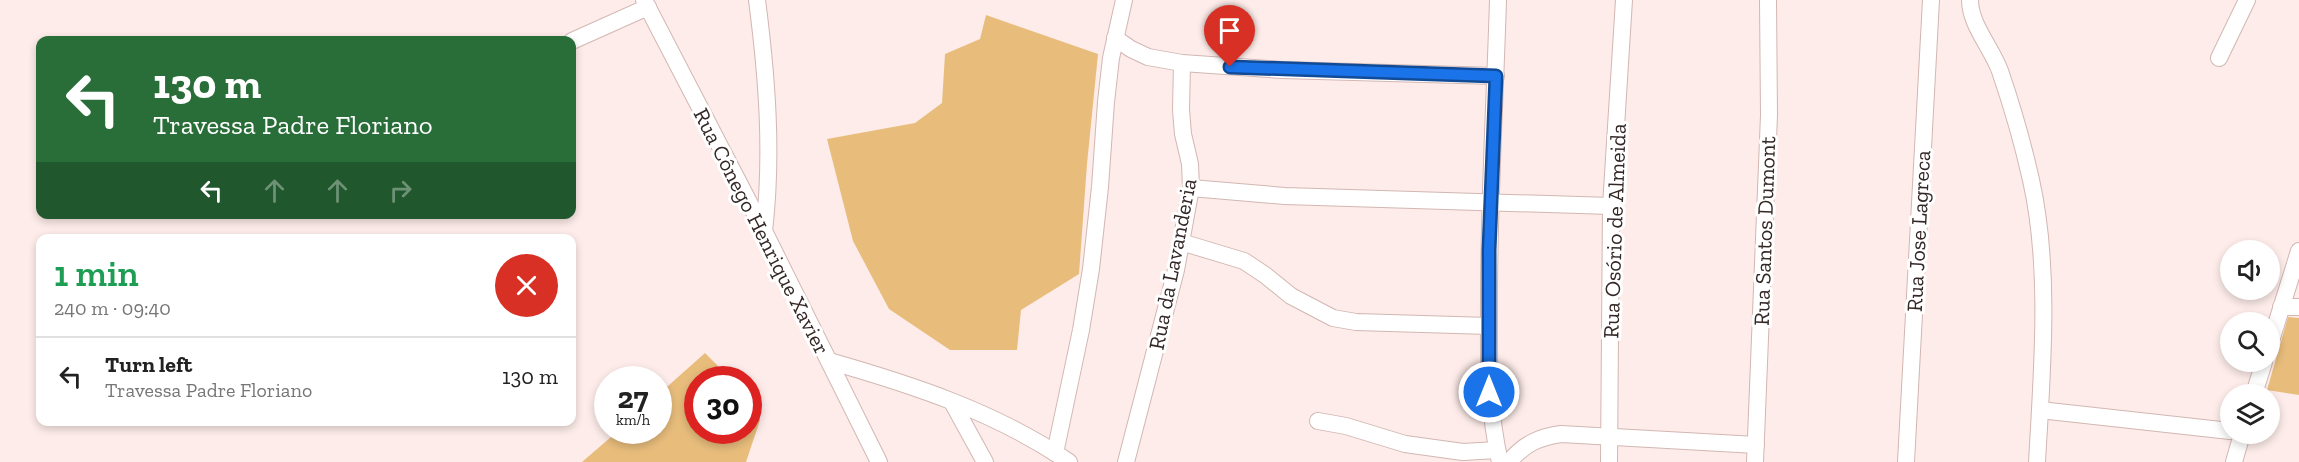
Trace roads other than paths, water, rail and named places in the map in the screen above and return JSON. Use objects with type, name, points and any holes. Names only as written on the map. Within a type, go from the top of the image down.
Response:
[{"type":"street","points":[[757,0],[769,131],[768,194],[764,231]]},
{"type":"street","points":[[829,361],[882,376],[983,413],[1027,435],[1062,457],[1091,269],[1106,102],[1115,38],[1124,0]]},
{"type":"street","points":[[1497,0],[1491,203],[1489,392],[1492,425],[1502,458]]},
{"type":"street","name":"Rua Osório de Almeida","points":[[1608,462],[1611,206],[1624,0]]},
{"type":"street","name":"Rua Santos Dumont","points":[[1755,462],[1769,115],[1768,0]]},
{"type":"street","name":"Rua Jose Lagreca","points":[[1906,462],[1931,0]]},
{"type":"street","points":[[2218,58],[2247,0]]},
{"type":"street","points":[[1970,2],[1973,15],[1999,69],[2031,181],[2044,263],[2037,462]]},
{"type":"street","points":[[576,39],[646,4]]},
{"type":"street","name":"Rua Cônego Henrique Xavier","points":[[646,4],[764,231],[879,462]]},
{"type":"street","points":[[1115,38],[1131,50],[1148,57],[1182,63],[1282,70],[1496,76]]},
{"type":"street","name":"Rua da Lavanderia","points":[[1126,462],[1159,342],[1191,188],[1190,164],[1183,134],[1181,110],[1182,63]]},
{"type":"street","points":[[1191,188],[1285,196],[1611,206]]},
{"type":"street","points":[[1181,242],[1244,261],[1291,296],[1334,318],[1356,322],[1489,326]]},
{"type":"street","points":[[2280,312],[2299,251]]},
{"type":"street","points":[[2281,307],[2299,307]]},
{"type":"street","points":[[951,402],[985,462]]},
{"type":"street","points":[[2040,410],[2220,430]]},
{"type":"street","points":[[1318,421],[1346,426],[1405,444],[1502,458],[1543,437],[1561,434],[1756,445]]},
{"type":"street","points":[[2235,462],[2240,444]]}]
